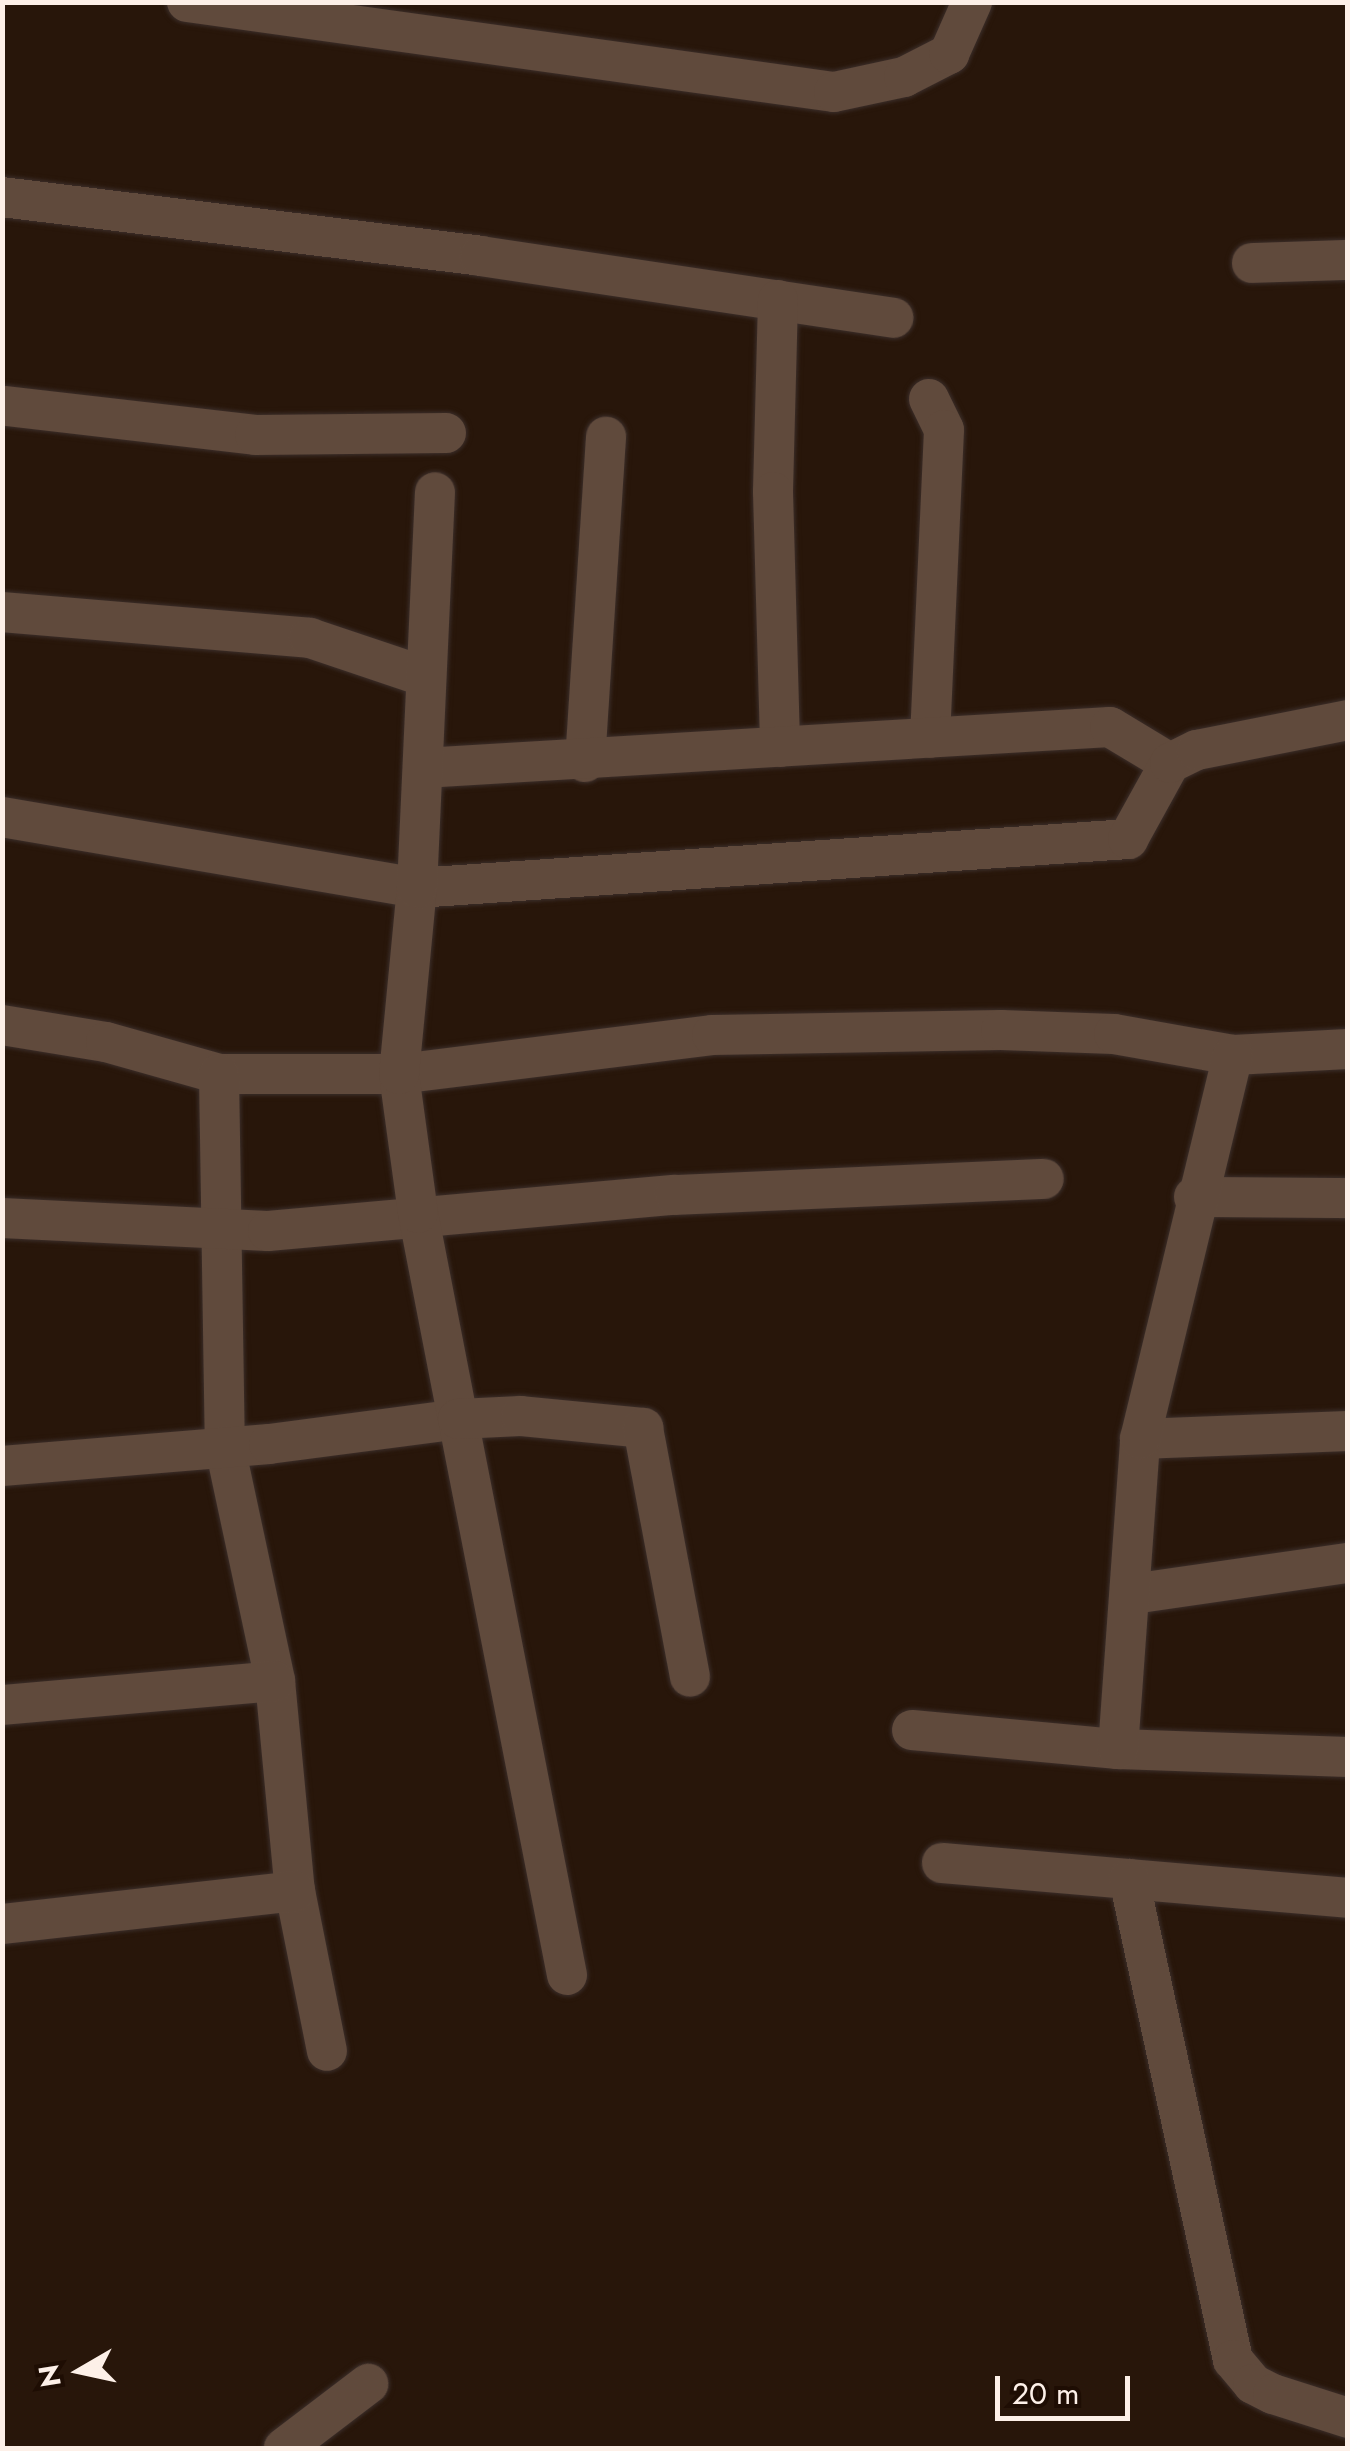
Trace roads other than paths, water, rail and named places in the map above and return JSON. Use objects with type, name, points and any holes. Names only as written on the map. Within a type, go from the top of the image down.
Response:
[{"type":"street","points":[[187,2],[834,92],[904,77],[949,54],[972,2]]},
{"type":"street","points":[[2,197],[893,318]]},
{"type":"street","points":[[1252,263],[1348,260]]},
{"type":"street","points":[[778,300],[773,492],[780,746]]},
{"type":"street","points":[[929,399],[944,430],[930,738]]},
{"type":"street","points":[[4,413],[255,435],[446,433]]},
{"type":"street","points":[[585,762],[606,437]]},
{"type":"street","points":[[435,492],[417,888],[398,1074],[418,1213],[568,1976]]},
{"type":"street","points":[[2,612],[310,638],[426,678]]},
{"type":"street","points":[[2,817],[417,888],[1128,839],[1170,763],[1197,750],[1348,720]]},
{"type":"street","points":[[423,768],[585,762],[1110,727],[1170,763]]},
{"type":"street","points":[[2,1024],[106,1042],[219,1074],[398,1074],[712,1035],[1114,1034],[1233,1055],[1348,1049]]},
{"type":"street","points":[[1118,1748],[1132,1594],[1140,1439],[1194,1197],[1233,1055]]},
{"type":"street","points":[[219,1074],[224,1447],[275,1681],[295,1891],[327,2050]]},
{"type":"street","points":[[2,1218],[268,1231],[418,1213],[1044,1179]]},
{"type":"street","points":[[1194,1197],[1348,1198]]},
{"type":"street","points":[[2,1466],[224,1447],[458,1419],[521,1416],[642,1428],[690,1678]]},
{"type":"street","points":[[1140,1439],[1348,1431]]},
{"type":"street","points":[[1132,1594],[1348,1563]]},
{"type":"street","points":[[2,1704],[275,1681]]},
{"type":"street","points":[[912,1730],[1118,1748],[1348,1757]]},
{"type":"street","points":[[942,1863],[1348,1898]]},
{"type":"street","points":[[1129,1879],[1233,2360],[1253,2384],[1348,2418]]},
{"type":"street","points":[[2,1924],[295,1891]]},
{"type":"street","points":[[284,2448],[368,2384]]}]
